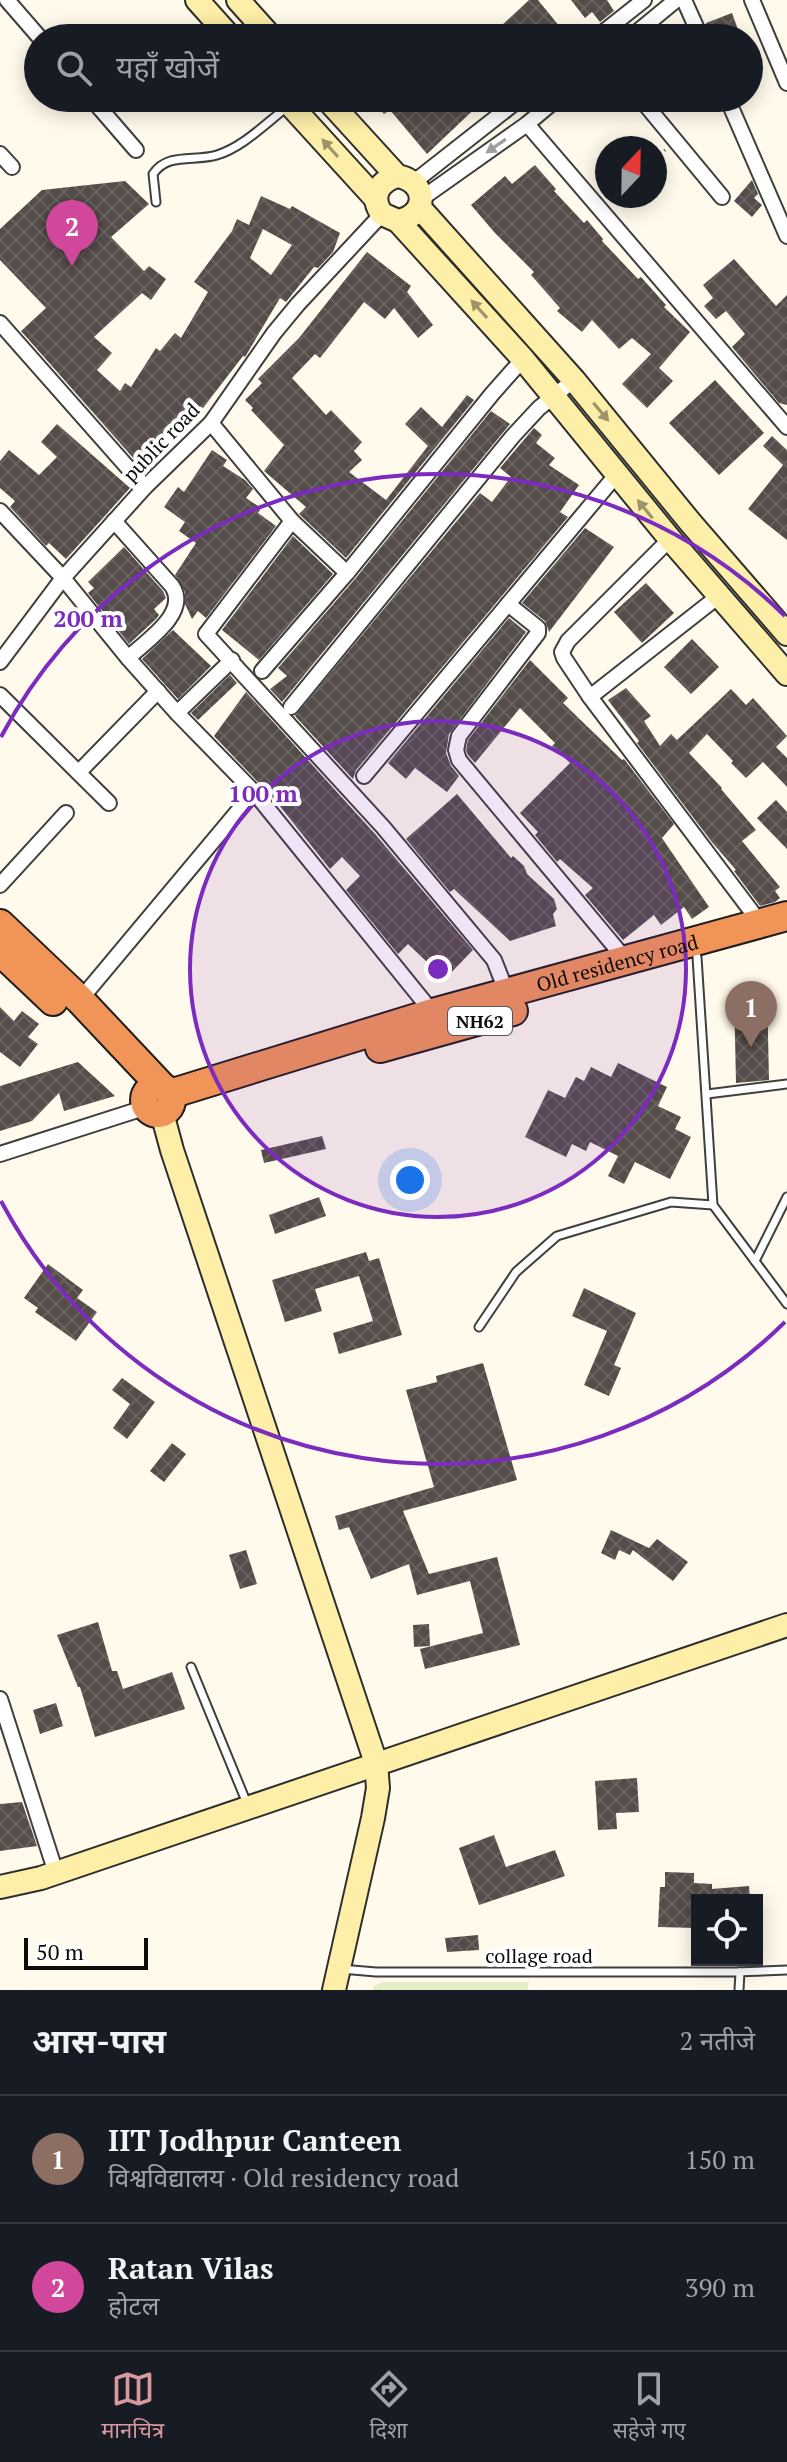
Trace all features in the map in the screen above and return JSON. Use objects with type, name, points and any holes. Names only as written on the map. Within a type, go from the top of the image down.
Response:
[{"type":"highway","points":[[0,924],[80,1000],[159,1100]]},
{"type":"highway","name":"Old residency road","points":[[159,1100],[433,1013],[626,960],[778,924]]},
{"type":"highway","name":"Old residency road","points":[[159,1100],[439,1033],[697,957],[778,924]]},
{"type":"highway","points":[[0,951],[159,1100]]},
{"type":"street","points":[[7,0],[28,24]]},
{"type":"street","points":[[197,0],[218,24]]},
{"type":"street","points":[[238,0],[259,24]]},
{"type":"street","points":[[614,24],[644,0]]},
{"type":"street","points":[[647,24],[676,0]]},
{"type":"street","points":[[684,0],[695,24]]},
{"type":"street","points":[[752,0],[762,24]]},
{"type":"street","points":[[763,26],[787,83]]},
{"type":"street","points":[[103,112],[136,150]]},
{"type":"street","points":[[297,112],[523,359],[670,539],[787,674]]},
{"type":"street","points":[[339,112],[413,191],[787,634]]},
{"type":"street","points":[[413,191],[505,112]]},
{"type":"street","points":[[413,191],[527,124],[541,112]]},
{"type":"street","points":[[652,112],[722,197]]},
{"type":"street","points":[[733,112],[787,236]]},
{"type":"street","points":[[527,124],[787,427]]},
{"type":"street","points":[[0,154],[12,167]]},
{"type":"street","points":[[385,211],[378,188],[386,179],[413,191]]},
{"type":"street","points":[[385,211],[407,219],[414,214],[413,191]]},
{"type":"street","name":"public road","points":[[0,662],[63,578],[145,487],[211,423],[274,333],[385,211]]},
{"type":"street","points":[[0,323],[145,487]]},
{"type":"street","points":[[262,671],[523,359]]},
{"type":"street","points":[[291,707],[513,436],[553,396],[574,380]]},
{"type":"street","points":[[211,423],[292,521],[347,573]]},
{"type":"street","points":[[364,776],[617,474]]},
{"type":"street","points":[[0,511],[63,578],[177,713],[254,792],[433,1013]]},
{"type":"street","points":[[114,521],[172,586],[179,601],[171,617],[128,658]]},
{"type":"street","points":[[292,521],[206,634],[383,827],[494,960],[507,993]]},
{"type":"street","points":[[670,539],[564,645],[562,652],[590,697],[778,924]]},
{"type":"street","points":[[590,697],[720,595]]},
{"type":"street","points":[[508,604],[534,623],[538,633],[459,736],[456,750],[459,760],[626,960]]},
{"type":"street","points":[[177,713],[232,660]]},
{"type":"street","points":[[79,772],[158,691]]},
{"type":"street","points":[[0,695],[109,803]]},
{"type":"street","points":[[80,1000],[254,792]]},
{"type":"street","points":[[0,885],[66,813]]},
{"type":"street","points":[[0,1154],[159,1100],[172,1150],[376,1763],[378,1788],[373,1818],[336,1979]]},
{"type":"street","points":[[0,1887],[56,1873],[787,1625]]},
{"type":"street","points":[[0,1699],[56,1873]]},
{"type":"lane","points":[[156,202],[153,174],[163,162],[216,155],[229,149],[274,112]]},
{"type":"lane","points":[[697,957],[713,1205],[787,1304]]},
{"type":"lane","points":[[707,1094],[787,1084]]},
{"type":"lane","points":[[755,1261],[787,1197]]},
{"type":"lane","points":[[479,1327],[516,1272],[557,1236],[671,1202],[713,1205]]},
{"type":"lane","points":[[191,1667],[249,1807]]},
{"type":"lane","name":"collage road","points":[[336,1979],[371,1972],[787,1970]]},
{"type":"lane","points":[[739,1990],[740,1972]]},
{"type":"green space","points":[[383,1982],[529,1982],[528,1990],[373,1990]]},
{"type":"building","points":[[529,0],[538,0],[558,24],[503,24]]},
{"type":"building","points":[[571,0],[607,0],[614,11],[600,22],[592,12],[585,18]]},
{"type":"building","points":[[732,13],[736,24],[706,24]]},
{"type":"building","points":[[392,112],[471,112],[427,154]]},
{"type":"building","points":[[535,165],[556,189],[554,191],[584,223],[587,220],[602,241],[638,279],[641,277],[666,305],[664,307],[690,332],[659,368],[673,381],[647,408],[622,384],[651,354],[632,338],[619,349],[592,320],[582,332],[557,311],[560,308],[531,275],[534,272],[471,205],[505,176],[512,184]]},
{"type":"building","points":[[752,180],[758,194],[754,198],[762,205],[752,217],[734,201]]},
{"type":"building","points":[[125,181],[149,204],[111,237],[144,271],[149,266],[166,279],[151,300],[142,293],[94,337],[112,353],[97,370],[120,391],[125,383],[131,387],[156,348],[160,351],[175,333],[181,338],[208,292],[194,282],[232,231],[237,219],[249,225],[261,196],[290,209],[292,206],[340,233],[333,252],[318,268],[314,267],[286,302],[280,298],[245,357],[178,438],[171,432],[147,469],[135,460],[21,331],[46,308],[0,260],[0,229],[42,190]],"holes":[[[263,229],[292,245],[271,275],[250,258]]]},
{"type":"building","points":[[367,252],[411,286],[407,292],[433,325],[418,338],[394,308],[385,319],[364,302],[320,358],[315,354],[292,378],[326,415],[331,410],[362,442],[354,451],[362,460],[349,472],[386,500],[428,446],[405,424],[421,407],[442,427],[467,395],[474,400],[346,558],[299,514],[306,507],[264,471],[284,445],[245,400],[262,383],[258,379],[299,338]]},
{"type":"building","points":[[734,259],[776,306],[787,295],[787,405],[779,403],[732,347],[745,334],[726,311],[716,319],[704,306],[713,298],[703,285]]},
{"type":"building","points":[[715,380],[764,433],[719,475],[669,423]]},
{"type":"building","points":[[491,411],[510,424],[282,702],[270,689],[287,676],[278,668],[355,579]]},
{"type":"building","points":[[57,424],[130,488],[66,559],[49,543],[46,546],[10,507],[15,501],[0,488],[0,461],[9,450],[39,475],[57,457],[41,442]]},
{"type":"building","points":[[534,428],[542,435],[536,443],[555,458],[549,465],[579,485],[560,512],[568,517],[356,770],[353,779],[295,716],[480,493],[492,502],[511,477],[500,468]]},
{"type":"building","points":[[772,436],[787,450],[787,540],[748,509],[783,465],[763,446]]},
{"type":"building","points":[[212,450],[227,460],[223,466],[253,489],[246,498],[261,508],[258,513],[276,526],[206,618],[198,611],[192,619],[185,604],[185,592],[175,575],[196,543],[179,531],[185,522],[164,507],[178,487],[184,492]]},
{"type":"building","points":[[585,528],[614,547],[549,632],[545,621],[522,603]]},
{"type":"building","points":[[293,536],[333,574],[259,660],[222,630]]},
{"type":"building","points":[[124,547],[166,598],[154,609],[159,615],[156,619],[129,644],[88,593],[94,588],[88,582]]},
{"type":"building","points":[[646,583],[674,613],[642,643],[614,612]]},
{"type":"building","points":[[509,618],[526,632],[449,734],[446,753],[459,776],[447,792],[415,768],[406,779],[388,763]]},
{"type":"building","points":[[173,630],[211,666],[178,699],[142,659]]},
{"type":"building","points":[[692,639],[719,667],[691,694],[664,667]]},
{"type":"building","points":[[530,660],[568,698],[563,703],[624,759],[674,824],[662,838],[709,907],[692,919],[684,907],[661,925],[654,915],[623,940],[585,895],[593,888],[560,859],[557,862],[535,835],[538,832],[520,813],[570,763],[520,708],[475,763],[468,755],[468,740]]},
{"type":"building","points":[[230,675],[237,683],[198,720],[191,713]]},
{"type":"building","points":[[626,688],[651,716],[644,721],[660,746],[671,734],[677,740],[731,689],[746,705],[753,698],[787,736],[776,747],[787,758],[787,787],[763,762],[746,778],[707,734],[689,753],[756,830],[742,841],[780,887],[775,891],[780,898],[775,902],[760,906],[736,870],[637,743],[639,741],[608,700]]},
{"type":"building","points":[[246,692],[375,834],[473,950],[445,979],[408,944],[398,954],[346,890],[360,876],[342,857],[330,869],[275,800],[214,736]]},
{"type":"building","points":[[457,794],[511,858],[513,856],[524,866],[527,874],[554,899],[556,926],[510,941],[454,889],[450,892],[406,839]]},
{"type":"building","points":[[776,800],[787,812],[787,849],[757,818]]},
{"type":"building","points":[[767,989],[769,1080],[736,1083],[734,990]]},
{"type":"building","points":[[0,1007],[14,1021],[22,1011],[39,1024],[28,1037],[38,1044],[20,1067],[0,1052]]},
{"type":"building","points":[[78,1062],[115,1096],[64,1111],[59,1093],[32,1121],[0,1131],[0,1086]]},
{"type":"building","points":[[618,1063],[667,1087],[658,1106],[681,1117],[675,1129],[691,1137],[670,1179],[635,1162],[624,1184],[608,1176],[618,1156],[590,1142],[586,1151],[572,1144],[566,1157],[525,1137],[548,1090],[565,1098],[576,1077],[584,1081],[591,1067],[611,1077]]},
{"type":"building","points":[[322,1136],[326,1149],[264,1163],[261,1150]]},
{"type":"building","points":[[319,1197],[326,1216],[275,1234],[269,1215]]},
{"type":"building","points":[[366,1252],[369,1261],[379,1258],[402,1335],[339,1354],[333,1333],[373,1321],[359,1276],[315,1289],[322,1311],[285,1322],[272,1280]]},
{"type":"building","points":[[48,1264],[83,1290],[77,1298],[97,1312],[76,1341],[35,1312],[38,1308],[24,1298]]},
{"type":"building","points":[[584,1288],[636,1313],[614,1365],[621,1368],[609,1396],[584,1385],[607,1331],[572,1316]]},
{"type":"building","points":[[483,1363],[517,1480],[403,1511],[429,1574],[497,1557],[520,1645],[425,1669],[420,1649],[483,1633],[470,1581],[417,1595],[409,1564],[371,1579],[349,1527],[339,1530],[335,1516],[434,1487],[406,1390],[437,1382],[436,1376]]},
{"type":"building","points":[[122,1378],[155,1402],[127,1439],[113,1428],[130,1404],[112,1390]]},
{"type":"building","points":[[172,1443],[186,1454],[164,1482],[150,1471]]},
{"type":"building","points":[[611,1530],[649,1548],[657,1539],[688,1562],[673,1581],[633,1550],[630,1555],[619,1550],[615,1560],[601,1553]]},
{"type":"building","points":[[246,1550],[257,1584],[240,1589],[229,1555]]},
{"type":"building","points":[[98,1622],[112,1671],[117,1671],[123,1689],[172,1672],[185,1709],[95,1737],[80,1687],[57,1635]]},
{"type":"building","points":[[429,1624],[430,1646],[414,1647],[413,1625]]},
{"type":"building","points":[[56,1703],[63,1726],[40,1734],[33,1710]]},
{"type":"building","points":[[637,1778],[639,1812],[616,1813],[617,1829],[598,1830],[595,1781]]},
{"type":"building","points":[[22,1802],[37,1846],[0,1851],[0,1804]]},
{"type":"building","points":[[494,1835],[506,1867],[555,1850],[565,1876],[479,1905],[459,1848]]},
{"type":"building","points":[[665,1872],[694,1873],[694,1883],[712,1884],[712,1889],[749,1886],[750,1894],[691,1894],[691,1928],[658,1927],[660,1887],[665,1887]]},
{"type":"building","points":[[478,1935],[479,1950],[447,1952],[445,1938]]},
{"type":"place","name":"Ratan Vilas","points":[[72,266]]},
{"type":"place","name":"IIT Jodhpur Canteen","points":[[751,1047]]}]
